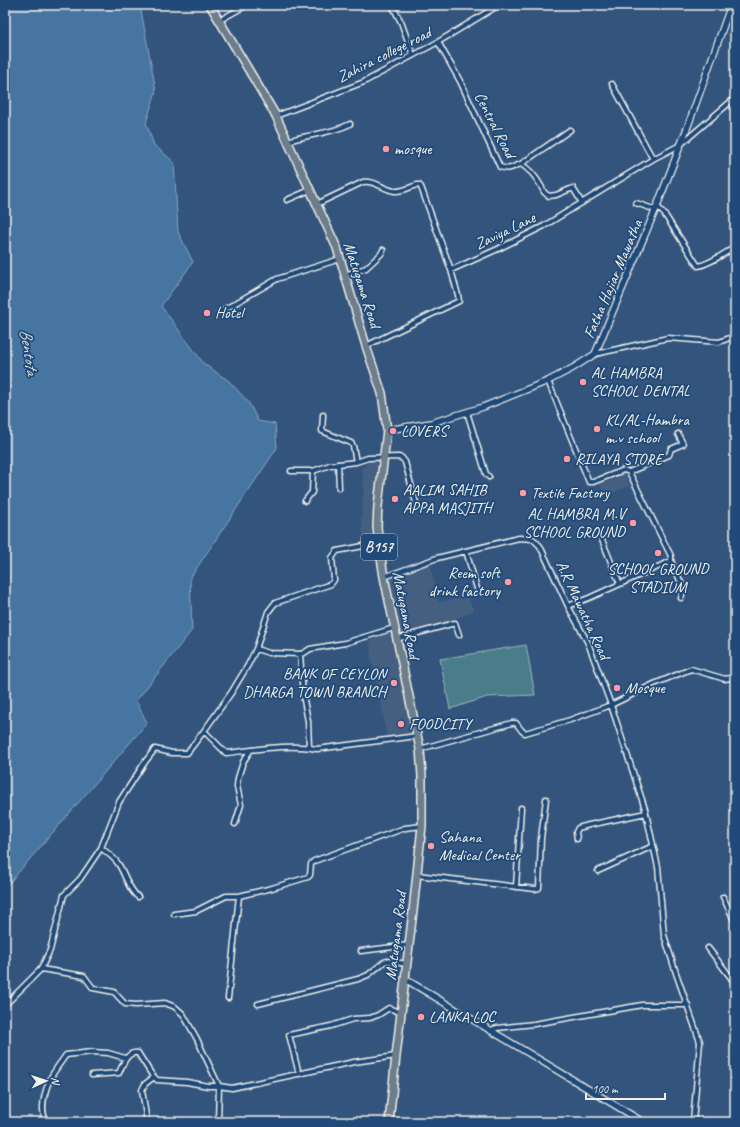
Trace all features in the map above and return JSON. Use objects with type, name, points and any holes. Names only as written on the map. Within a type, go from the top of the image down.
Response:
[{"type":"main road","name":"Matugama Road","points":[[210,5],[276,116],[337,248],[366,346],[382,393],[387,430],[378,506],[379,543],[396,640],[420,749],[422,776],[422,826],[389,1122]]},
{"type":"street","points":[[220,20],[247,5]]},
{"type":"street","points":[[392,5],[401,22],[413,55]]},
{"type":"street","name":"Zahira college road","points":[[276,116],[364,82],[438,42],[498,5]]},
{"type":"street","name":"Fatha Hajiar Mawatha","points":[[387,430],[431,423],[483,407],[548,381],[595,354],[657,208],[731,5]]},
{"type":"street","name":"Central Road","points":[[438,42],[460,81],[500,167],[506,169],[514,168],[521,164],[527,168],[544,192],[549,196],[574,188],[582,203]]},
{"type":"street","points":[[612,84],[653,159]]},
{"type":"street","name":"Zaviya Lane","points":[[451,270],[544,226],[653,159],[680,145],[735,98]]},
{"type":"street","points":[[288,141],[298,137],[315,135],[342,128],[350,124]]},
{"type":"street","points":[[521,164],[570,130]]},
{"type":"street","points":[[316,204],[368,181],[395,191],[399,191],[416,184],[419,185],[451,270],[459,301],[366,346]]},
{"type":"street","points":[[287,200],[310,190]]},
{"type":"street","points":[[636,203],[657,208],[665,215],[698,266],[709,262],[735,247]]},
{"type":"street","points":[[345,276],[366,268],[381,254],[383,250]]},
{"type":"street","points":[[220,312],[277,279],[340,259]]},
{"type":"street","points":[[595,354],[668,338],[719,342],[735,336]]},
{"type":"street","points":[[548,381],[589,482],[593,482],[624,470],[629,472],[669,454],[671,449],[683,444],[678,434]]},
{"type":"street","points":[[467,412],[488,478]]},
{"type":"street","points":[[324,415],[322,431],[351,443],[354,446],[356,462]]},
{"type":"street","points":[[291,471],[313,471],[330,465],[356,462],[368,458],[402,458],[405,462],[416,503]]},
{"type":"street","points":[[338,464],[339,488]]},
{"type":"street","points":[[305,501],[312,492],[313,471]]},
{"type":"street","points":[[629,472],[671,556],[671,561],[684,588],[681,598]]},
{"type":"street","name":"A.R Mawatha Road","points":[[384,577],[437,558],[519,538],[533,539],[540,546],[568,606],[588,643],[611,705],[646,813],[658,867],[664,935],[700,1042],[693,1122]]},
{"type":"street","points":[[602,540],[620,584]]},
{"type":"street","points":[[5,1005],[41,969],[50,950],[64,895],[80,880],[101,848],[119,802],[155,749],[172,753],[187,753],[231,693],[256,649],[268,612],[275,603],[331,584],[334,580],[332,558],[337,551],[379,543]]},
{"type":"street","points":[[466,551],[478,592]]},
{"type":"street","points":[[568,606],[671,561]]},
{"type":"street","points":[[396,640],[455,623],[459,635]]},
{"type":"street","points":[[256,649],[269,653],[304,654],[310,649],[345,643],[394,628]]},
{"type":"street","points":[[300,654],[303,696],[308,721],[310,747]]},
{"type":"street","points":[[420,749],[512,723],[516,723],[522,731],[525,732],[570,720],[611,705],[654,684],[691,669],[725,679],[735,677]]},
{"type":"street","points":[[204,731],[226,753],[289,746],[310,747],[317,749],[417,736]]},
{"type":"street","points":[[235,824],[241,805],[237,786],[238,778],[243,762],[250,751]]},
{"type":"street","points":[[417,875],[516,887],[539,888],[541,838],[546,799]]},
{"type":"street","points":[[516,887],[521,808]]},
{"type":"street","points":[[577,839],[576,832],[578,828],[589,824],[646,813]]},
{"type":"street","points":[[174,914],[196,911],[226,896],[238,896],[308,877],[310,874],[311,864],[314,861],[405,828],[422,826]]},
{"type":"street","points":[[598,871],[653,846]]},
{"type":"street","points":[[101,848],[111,856],[119,866],[132,893],[138,897]]},
{"type":"street","points":[[228,998],[238,896]]},
{"type":"street","points":[[723,897],[735,922]]},
{"type":"street","points":[[361,951],[409,945]]},
{"type":"street","points":[[708,948],[735,983]]},
{"type":"street","points":[[258,1004],[358,980],[368,975],[384,962],[388,961],[407,964]]},
{"type":"street","points":[[41,969],[84,976],[93,988],[114,992],[125,1004],[136,1005],[165,1003],[175,1007],[183,1014],[219,1086],[218,1122]]},
{"type":"street","points":[[405,979],[643,1122]]},
{"type":"street","points":[[491,1030],[642,1005],[688,1005]]},
{"type":"street","points":[[299,1074],[289,1035],[353,1020],[370,1018],[389,1008],[401,1013]]},
{"type":"street","points":[[47,1122],[44,1119],[42,1106],[50,1079],[66,1054],[100,1052],[125,1058]]},
{"type":"street","points":[[92,1075],[119,1073],[125,1058],[132,1053],[138,1053],[154,1078],[157,1080],[232,1088],[354,1062],[396,1056]]},
{"type":"street","points":[[147,1122],[142,1090],[145,1084],[154,1078]]},
{"type":"shaded area","points":[[371,459],[383,459],[378,541],[364,544],[361,520],[364,487],[362,468]]},
{"type":"shaded area","points":[[625,475],[630,486],[604,496],[600,484]]},
{"type":"shaded area","points":[[430,563],[438,602],[468,597],[474,611],[452,620],[402,633],[386,578]]},
{"type":"shaded area","points":[[391,631],[397,649],[415,734],[387,738],[379,692],[371,659],[370,641]]},
{"type":"green space","points":[[526,645],[535,695],[487,697],[450,709],[440,659]]},
{"type":"water","name":"Bentota","points":[[5,5],[140,5],[156,91],[146,123],[154,145],[174,162],[178,232],[193,262],[161,306],[204,364],[229,381],[249,403],[258,421],[275,424],[277,448],[190,578],[192,630],[136,701],[147,723],[5,888]]},
{"type":"place","name":"mosque","points":[[386,149]]},
{"type":"place","name":"Hotel","points":[[207,313]]},
{"type":"place","name":"AL HAMBRA SCHOOL DENTAL","points":[[583,382]]},
{"type":"place","name":"KL/AL-Hambra m.v school","points":[[597,429]]},
{"type":"place","name":"LOVERS","points":[[393,431]]},
{"type":"place","name":"RILAYA STORE","points":[[567,459]]},
{"type":"place","name":"Textile Factory","points":[[523,493]]},
{"type":"place","name":"AALIM SAHIB APPA MASJITH","points":[[395,499]]},
{"type":"place","name":"AL HAMBRA M.V SCHOOL GROUND","points":[[633,523]]},
{"type":"place","name":"SCHOOL GROUND STADIUM","points":[[658,553]]},
{"type":"place","name":"Reem soft drink factory","points":[[508,582]]},
{"type":"place","name":"BANK OF CEYLON DHARGA TOWN BRANCH","points":[[394,683]]},
{"type":"place","name":"Mosque","points":[[617,688]]},
{"type":"place","name":"FOODCITY","points":[[401,724]]},
{"type":"place","name":"Sahana Medical Center","points":[[431,846]]},
{"type":"place","name":"LANKA LOC","points":[[421,1017]]}]
